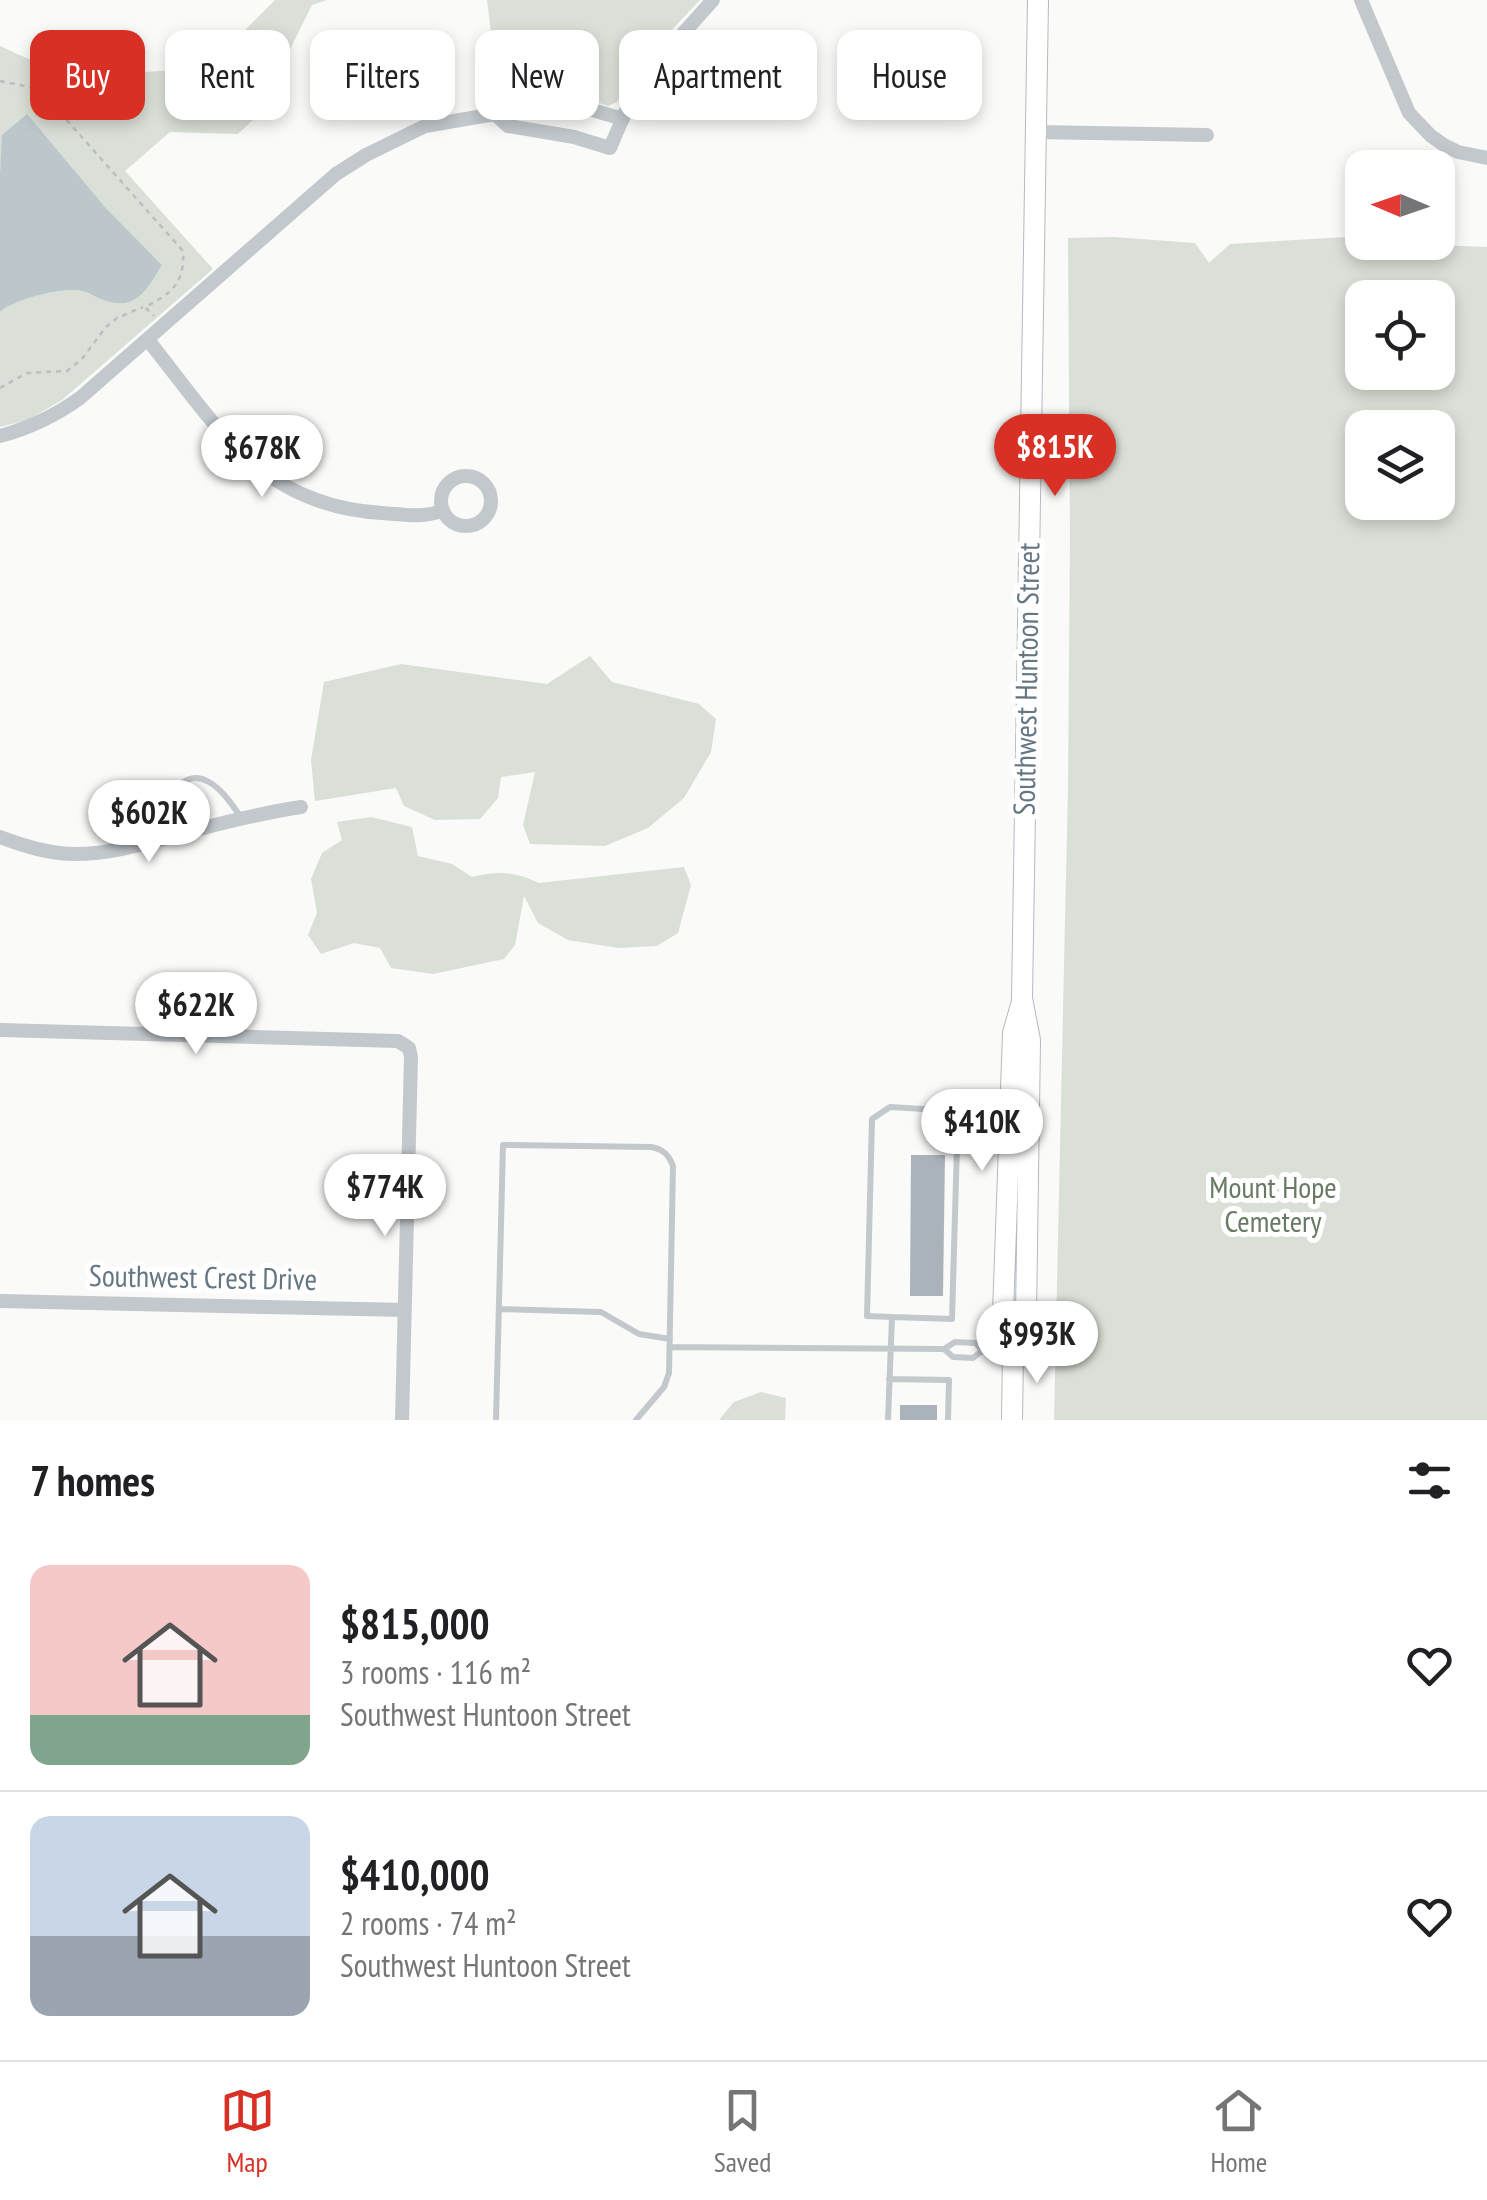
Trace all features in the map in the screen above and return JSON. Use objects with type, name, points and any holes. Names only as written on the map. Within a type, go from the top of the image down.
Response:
[{"type":"main road","name":"Southwest Huntoon Street","points":[[1013,1352],[1026,1314],[1030,1040],[1022,998],[1038,0]]},
{"type":"main road","name":"Southwest Huntoon Street","points":[[1012,1420],[1013,1352],[1003,1313],[1013,1034],[1022,998]]},
{"type":"street","points":[[685,30],[712,0]]},
{"type":"street","points":[[1362,0],[1409,114],[1444,145],[1487,158]]},
{"type":"street","points":[[0,436],[58,414],[80,398],[336,174],[425,126],[475,117]]},
{"type":"street","points":[[502,120],[508,126],[574,137],[610,148],[622,120]]},
{"type":"street","points":[[1036,132],[1207,135]]},
{"type":"street","points":[[148,340],[230,441],[275,482],[341,509],[417,515],[443,510]]},
{"type":"street","points":[[0,837],[44,851],[72,854],[120,850],[241,817],[300,807]]},
{"type":"street","points":[[0,1030],[398,1041],[406,1045],[411,1057],[402,1420]]},
{"type":"street","name":"Southwest Crest Drive","points":[[0,1301],[405,1310]]},
{"type":"lane","points":[[168,837],[166,808],[184,780],[194,778],[211,783],[241,817]]},
{"type":"lane","points":[[958,1111],[952,1319],[867,1316],[872,1119],[890,1107],[958,1111],[1009,1114]]},
{"type":"lane","points":[[496,1420],[502,1145],[656,1148],[666,1152],[673,1166],[668,1380],[636,1420]]},
{"type":"lane","points":[[499,1309],[601,1312],[638,1334],[670,1343],[944,1349],[955,1342],[976,1343],[982,1351]]},
{"type":"lane","points":[[888,1420],[892,1317]]},
{"type":"lane","points":[[944,1349],[953,1357],[973,1358],[982,1351],[1013,1352]]},
{"type":"lane","points":[[889,1379],[948,1380],[948,1420]]},
{"type":"path","points":[[0,82],[30,87],[48,99],[183,251],[184,266],[180,280],[162,298],[117,318],[68,371],[28,374],[0,388]]},
{"type":"path","points":[[145,307],[157,320]]},
{"type":"green space","points":[[275,0],[327,0],[312,5],[290,49],[290,30],[245,30]]},
{"type":"green space","points":[[487,0],[700,0],[672,30],[619,30],[619,99],[608,106],[599,103],[599,30],[491,30]]},
{"type":"green space","points":[[0,46],[30,60],[30,120],[145,120],[145,72],[165,71],[165,120],[253,120],[238,134],[170,132],[125,171],[213,269],[62,400],[28,420],[0,427],[0,312],[27,299],[63,291],[82,291],[114,303],[132,301],[162,265],[104,206],[3,135],[0,173]]},
{"type":"green space","name":"Mount Hope Cemetery","points":[[1345,237],[1345,260],[1455,260],[1455,246],[1487,247],[1487,1420],[1054,1420],[1068,786],[1068,238],[1195,243],[1209,263],[1230,244]]},
{"type":"green space","points":[[590,656],[612,682],[699,704],[716,719],[711,752],[684,798],[648,828],[605,846],[530,844],[523,825],[535,772],[501,777],[498,798],[480,819],[435,820],[404,806],[396,788],[315,801],[311,760],[324,682],[401,664],[547,684]]},
{"type":"green space","points":[[371,817],[412,827],[418,856],[452,864],[472,877],[506,873],[539,883],[684,867],[691,885],[678,933],[657,946],[618,948],[568,940],[538,923],[524,896],[515,945],[504,959],[433,974],[391,968],[380,948],[354,943],[321,954],[308,935],[317,913],[311,879],[322,853],[342,840],[337,822]]},
{"type":"green space","points":[[761,1392],[786,1398],[785,1420],[719,1420],[734,1402]]},
{"type":"shaded area","points":[[27,114],[104,206],[162,265],[139,296],[114,303],[85,292],[51,292],[0,312],[2,135]]},
{"type":"building","points":[[911,1155],[945,1155],[943,1296],[910,1296]]},
{"type":"building","points":[[900,1405],[937,1405],[937,1420],[900,1420]]}]
